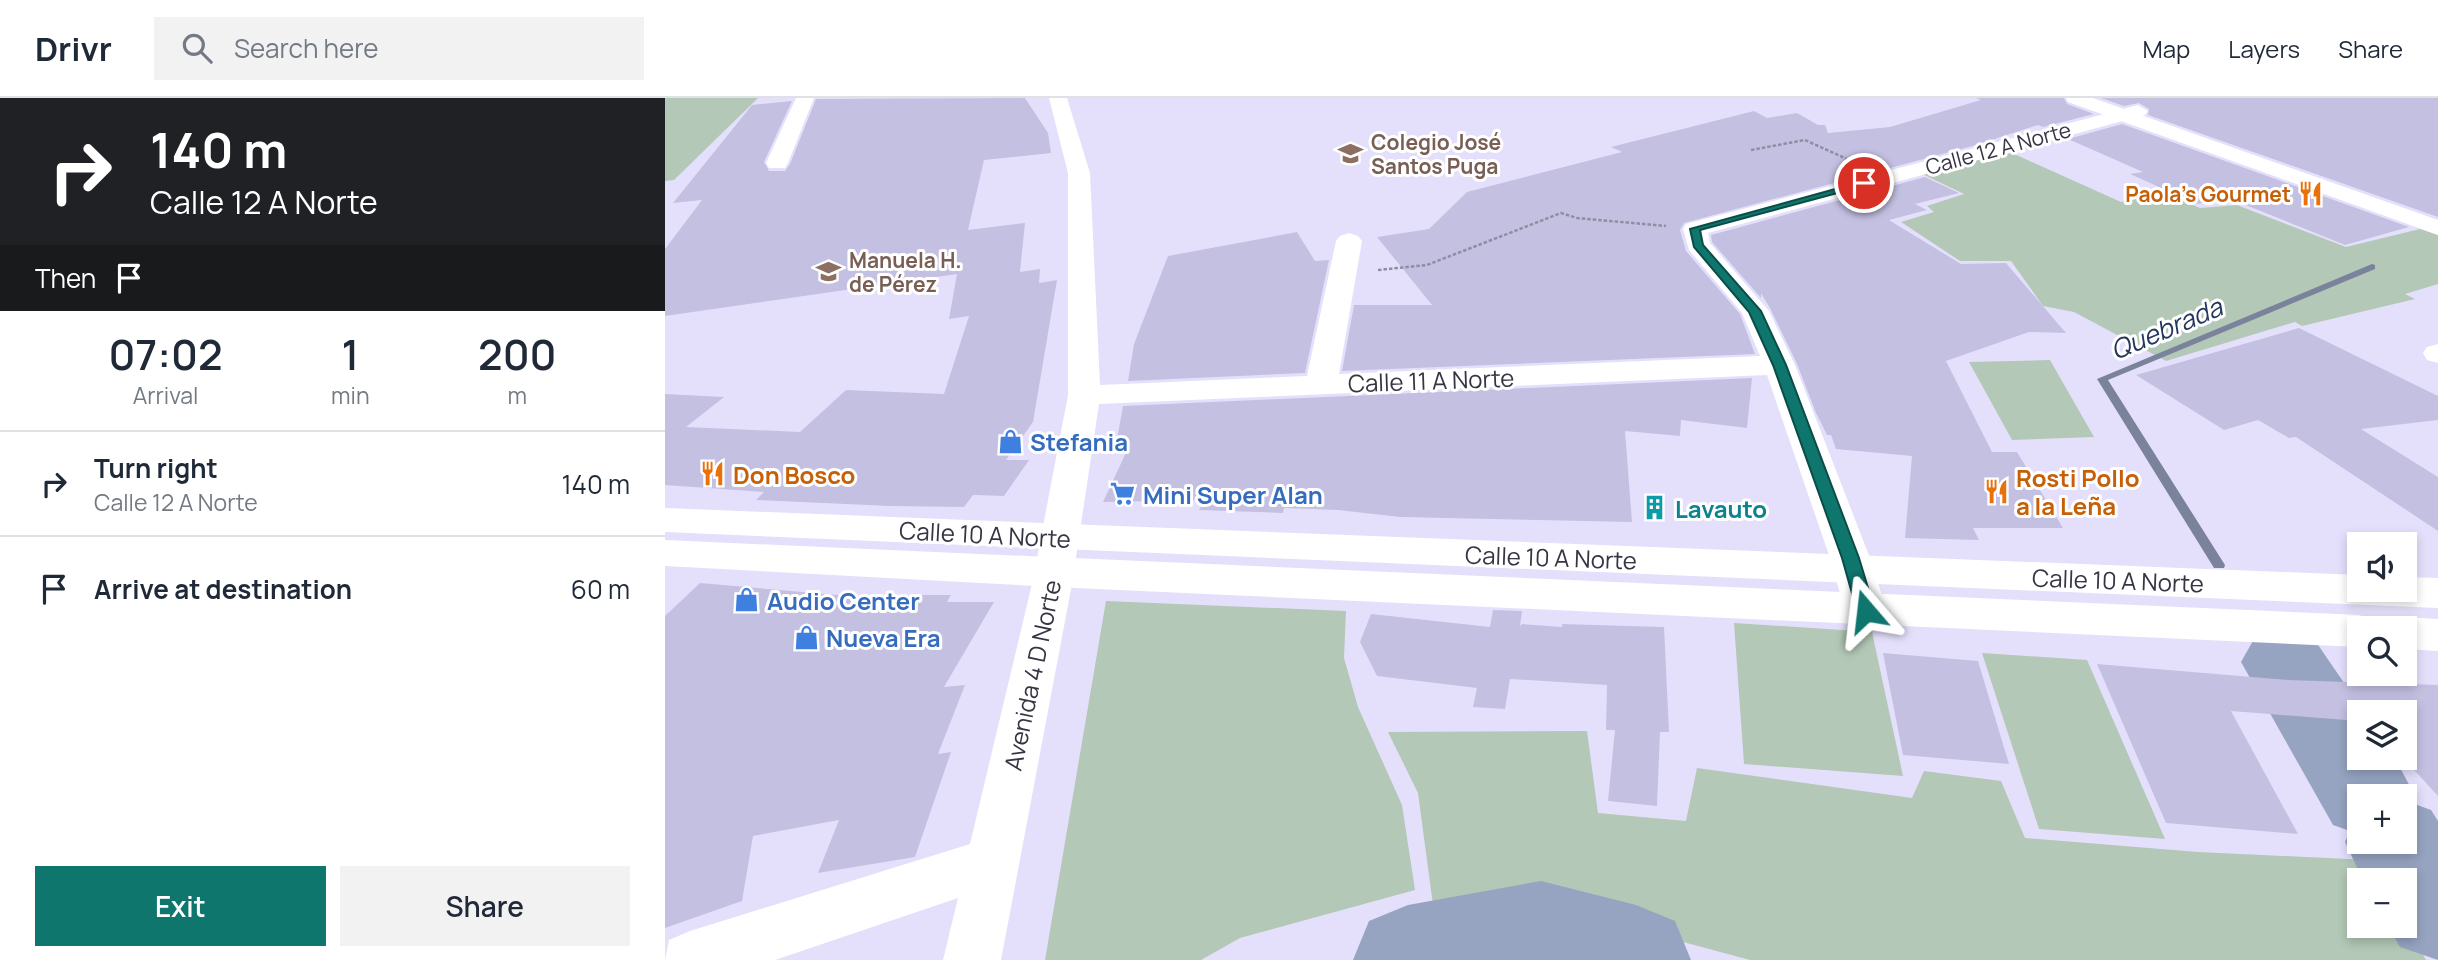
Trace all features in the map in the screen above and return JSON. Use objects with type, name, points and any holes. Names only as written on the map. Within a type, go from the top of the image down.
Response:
[{"type":"street","points":[[776,163],[805,98]]},
{"type":"street","name":"Avenida 4 D Norte","points":[[972,960],[1056,556],[1084,395],[1079,173],[1058,98]]},
{"type":"street","points":[[2087,99],[2438,218]]},
{"type":"street","points":[[2131,113],[2438,228]]},
{"type":"street","name":"Calle 12 A Norte","points":[[1695,229],[2131,113]]},
{"type":"street","points":[[1695,229],[1698,245],[1755,311],[1779,365],[1866,611]]},
{"type":"street","points":[[1321,384],[1349,241]]},
{"type":"street","name":"Calle 11 A Norte","points":[[1084,395],[1779,365]]},
{"type":"street","name":"Calle 10 A Norte","points":[[665,520],[1056,556],[1866,611],[2347,631]]},
{"type":"street","name":"Calle 10 A Norte","points":[[665,553],[1056,556],[1853,569],[2435,596]]},
{"type":"street","points":[[2417,634],[2438,635]]},
{"type":"street","points":[[690,960],[991,862]]},
{"type":"path","points":[[1751,150],[1805,140],[1888,177]]},
{"type":"path","points":[[1343,274],[1427,265],[1560,213],[1577,218],[1695,229]]},
{"type":"green space","points":[[665,98],[758,98],[674,180],[665,181]]},
{"type":"green space","points":[[2012,153],[2121,202],[2164,193],[2200,208],[2237,205],[2346,247],[2420,229],[2438,235],[2438,284],[2405,294],[2415,299],[2302,326],[2295,322],[2166,361],[2074,312],[2043,306],[2011,261],[1960,261],[1901,222],[1934,212],[1927,206],[1964,194],[1916,171]]},
{"type":"green space","points":[[2050,360],[2094,437],[2012,440],[1969,362]]},
{"type":"green space","points":[[1106,601],[1346,611],[1344,658],[1358,707],[1402,805],[1415,890],[1240,938],[1201,960],[1045,960]]},
{"type":"green space","points":[[1734,623],[1872,632],[1903,776],[1744,764]]},
{"type":"green space","points":[[1982,653],[2087,660],[2165,839],[2039,829]]},
{"type":"green space","points":[[1587,731],[1598,813],[1686,821],[1697,768],[1912,798],[1924,771],[2001,781],[2025,838],[2198,852],[2369,860],[2373,868],[2347,868],[2347,938],[2414,938],[2426,960],[1750,960],[1538,903],[1435,920],[1418,793],[1388,732]]},
{"type":"building","points":[[1025,98],[1048,133],[1051,153],[984,160],[968,230],[1025,223],[1020,272],[1040,269],[1039,283],[1057,280],[1033,422],[1006,460],[1029,460],[1004,496],[973,495],[964,507],[890,506],[756,500],[764,492],[665,485],[665,394],[724,397],[686,427],[800,432],[846,390],[944,394],[969,316],[949,319],[957,274],[665,316],[665,249],[702,200],[673,203],[752,105],[792,101],[764,162],[769,171],[785,171],[816,99]]},
{"type":"building","points":[[1976,98],[2064,98],[2067,104],[2094,114],[2043,127],[2038,125],[1976,145],[1684,223],[1680,230],[1686,251],[1740,314],[1755,354],[1342,371],[1354,305],[1432,305],[1377,237],[1429,229],[1467,192],[1622,152],[1611,147],[1754,111],[1767,118],[1797,113],[1818,125],[1825,125],[1828,133],[1890,127],[1981,100]]},
{"type":"building","points":[[2101,98],[2438,98],[2438,217],[2148,115],[2149,109],[2139,103],[2124,106]]},
{"type":"building","points":[[2122,124],[2409,227],[2345,245],[2228,198],[2197,204],[2130,174],[2143,172],[2068,139]]},
{"type":"building","points":[[1925,177],[1959,193],[1915,204],[1927,210],[1889,220],[1961,264],[2006,263],[2066,333],[2029,332],[1946,361],[1992,452],[2017,452],[2063,528],[1973,528],[1979,540],[1905,538],[1912,456],[1836,449],[1831,435],[1827,435],[1816,413],[1797,364],[1761,293],[1761,298],[1712,242],[1711,235]]},
{"type":"building","points":[[1297,232],[1315,261],[1329,260],[1305,373],[1128,381],[1134,344],[1168,256]]},
{"type":"building","points":[[2299,328],[2438,396],[2438,420],[2361,429],[2438,477],[2438,531],[2296,437],[2289,438],[2258,420],[2224,430],[2136,375]]},
{"type":"building","points":[[1752,378],[1747,428],[1681,420],[1680,436],[1625,431],[1632,522],[1400,517],[1338,510],[1284,508],[1283,513],[1199,510],[1205,500],[1103,502],[1130,444],[1116,445],[1123,406]]},
{"type":"building","points":[[700,583],[896,600],[900,595],[951,595],[947,602],[994,602],[944,687],[965,685],[938,754],[951,752],[915,857],[818,873],[839,820],[753,836],[742,901],[665,928],[665,616]]},
{"type":"building","points":[[1493,610],[1522,611],[1520,626],[1562,627],[1562,624],[1664,627],[1669,732],[1660,732],[1657,806],[1608,801],[1615,730],[1606,730],[1607,685],[1510,679],[1505,709],[1473,707],[1477,688],[1377,676],[1360,642],[1371,614],[1490,627]]},
{"type":"building","points":[[1883,653],[1978,661],[2009,764],[1903,755]]},
{"type":"building","points":[[2097,664],[2288,680],[2347,682],[2347,686],[2438,685],[2438,796],[2414,770],[2417,770],[2417,700],[2347,700],[2347,720],[2231,711],[2298,834],[2166,823]]},
{"type":"waterway","name":"Quebrada","points":[[2219,565],[2102,379],[2372,267]]},
{"type":"waterway","points":[[2284,662],[2360,784]]},
{"type":"waterway","points":[[2402,854],[2438,911]]},
{"type":"waterway","points":[[1541,934],[1596,960]]},
{"type":"waterway","points":[[1408,960],[1541,934],[1636,960]]},
{"type":"place","name":"Colegio José Santos Puga","points":[[1351,154]]},
{"type":"place","name":"Paola's Gourmet","points":[[2311,194]]},
{"type":"place","name":"Manuela H. de Pérez","points":[[829,272]]},
{"type":"place","name":"Stefania","points":[[1010,441]]},
{"type":"place","name":"Don Bosco","points":[[713,474]]},
{"type":"place","name":"Rosti Pollo a la Leña","points":[[1996,491]]},
{"type":"place","name":"Mini Super Alan","points":[[1123,494]]},
{"type":"place","name":"Lavauto","points":[[1655,508]]},
{"type":"place","name":"Audio Center","points":[[747,600]]},
{"type":"place","name":"Nueva Era","points":[[806,637]]},
{"type":"route","points":[[1864,183],[1695,229],[1698,245],[1755,311],[1779,365],[1850,558],[1866,611]]}]
